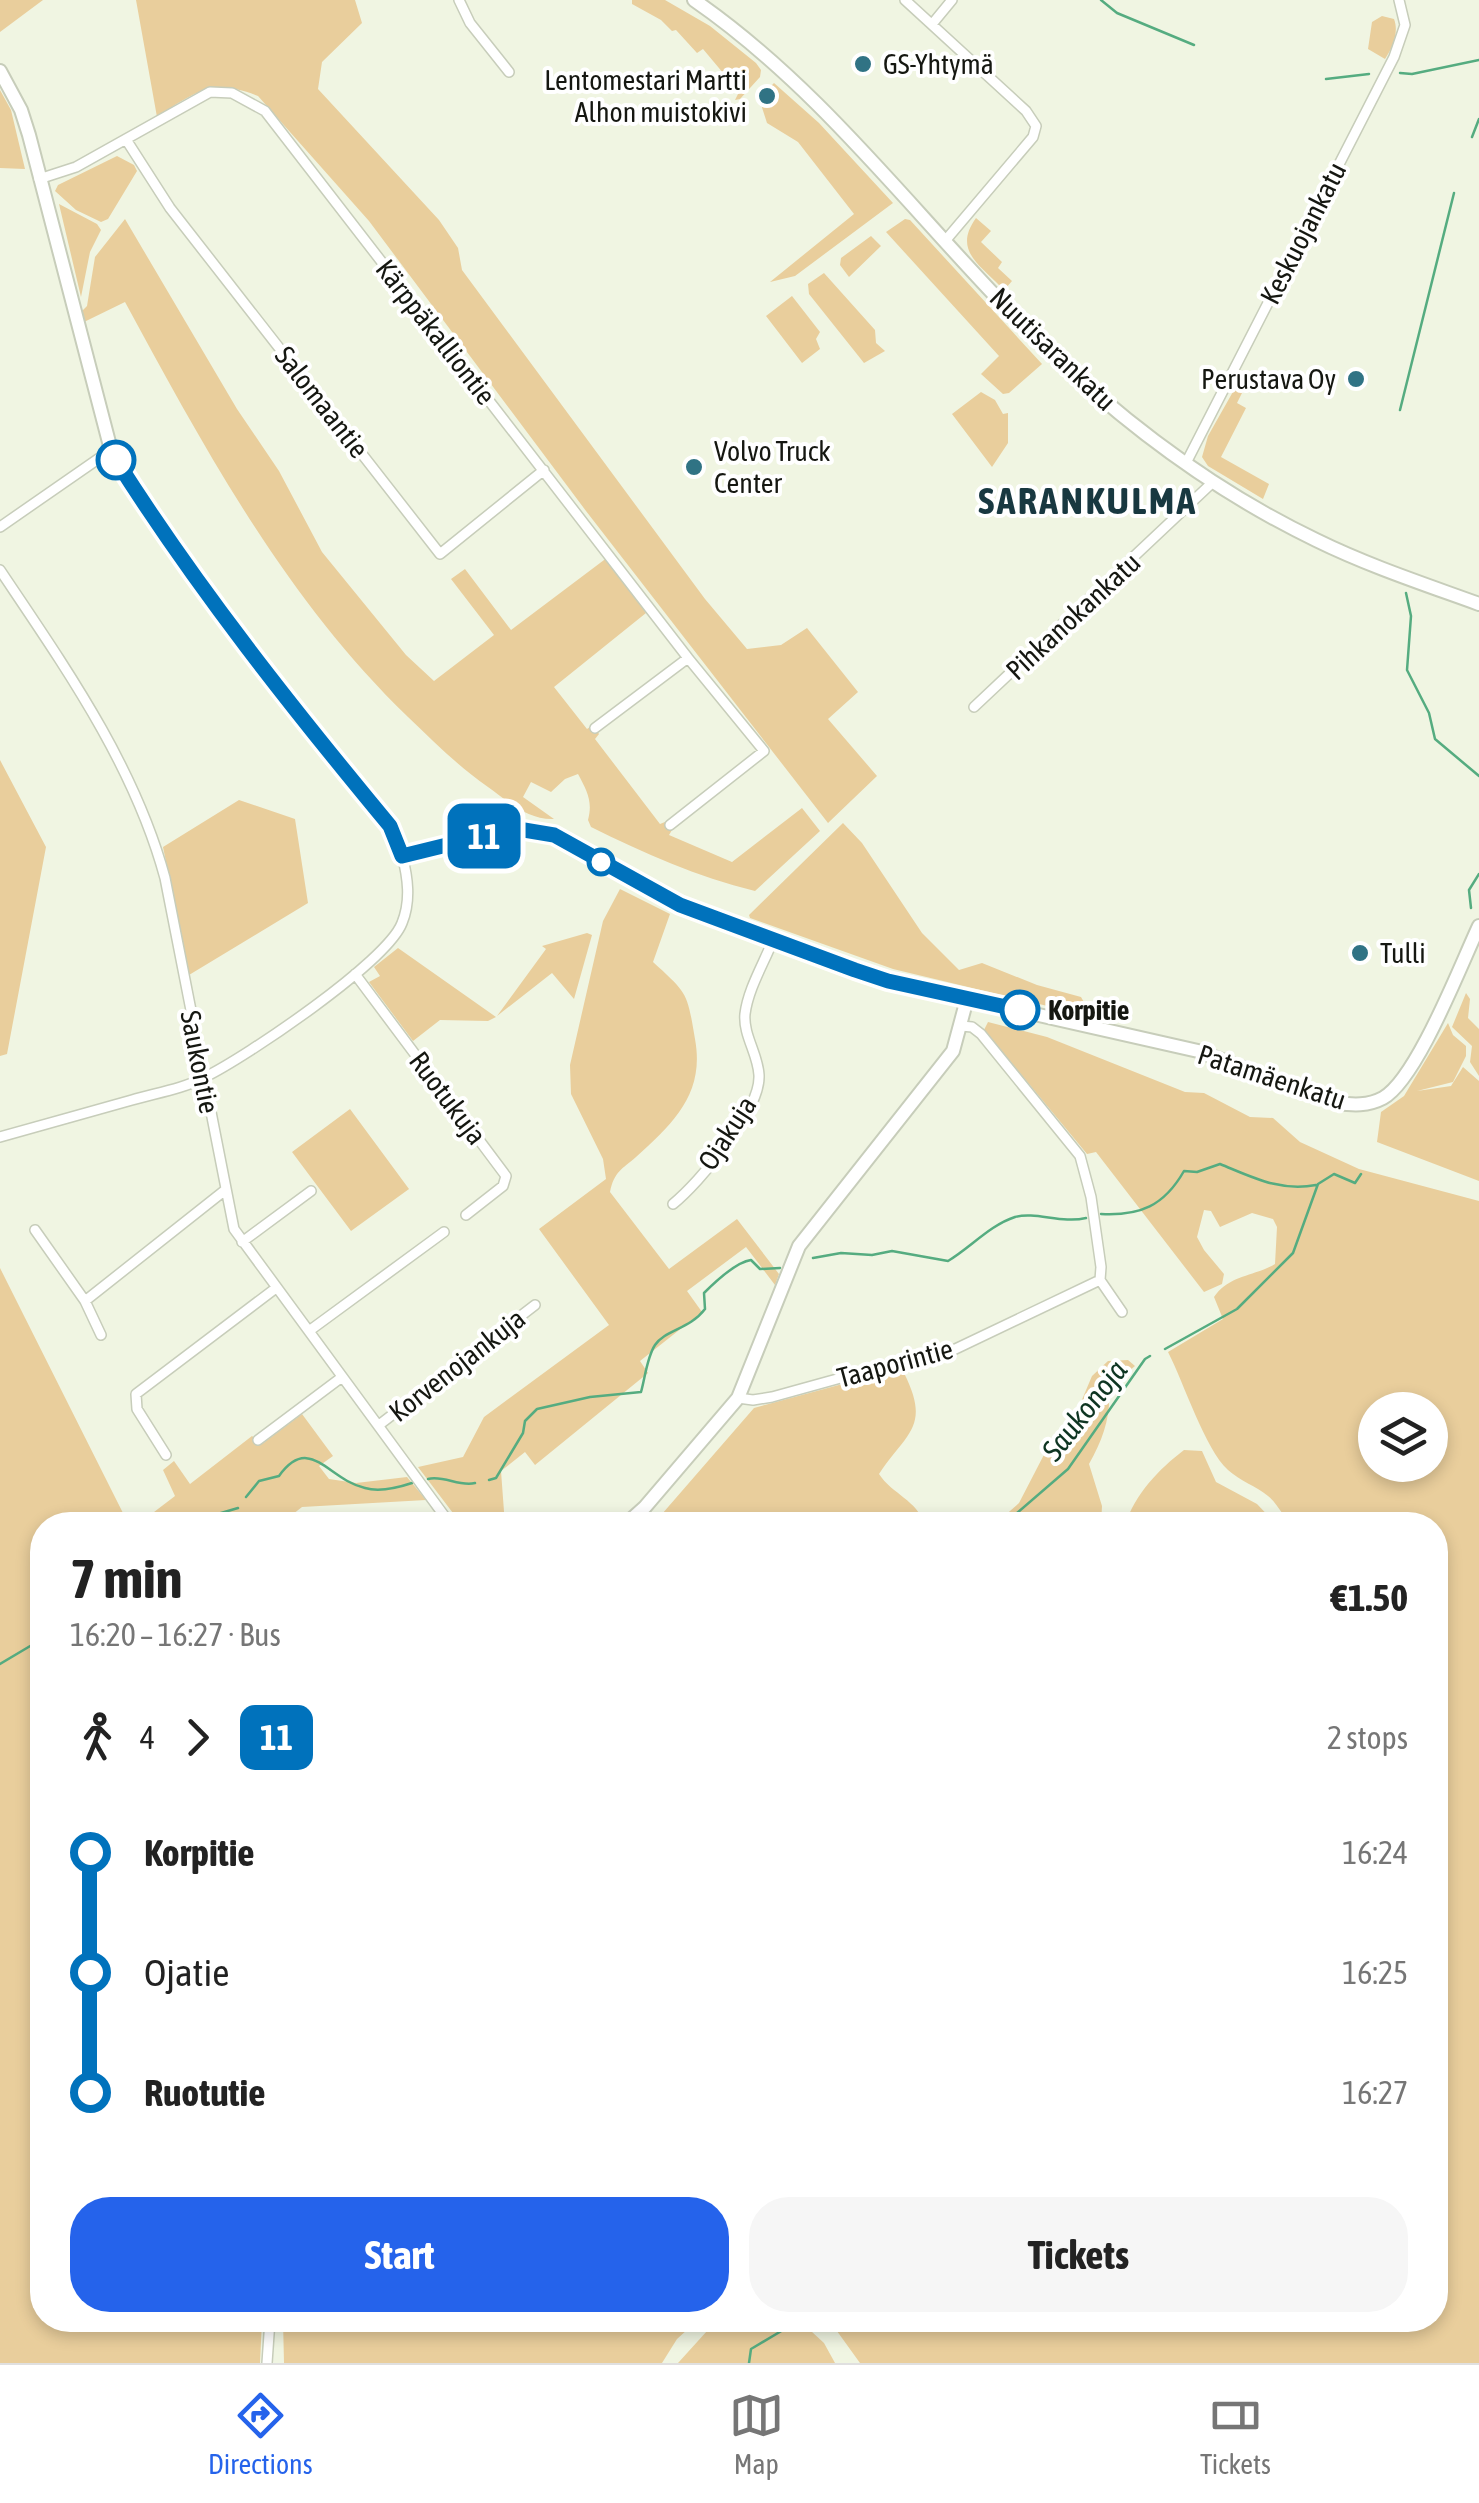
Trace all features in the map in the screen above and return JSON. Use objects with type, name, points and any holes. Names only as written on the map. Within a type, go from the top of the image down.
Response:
[{"type":"street","points":[[459,0],[470,23],[509,72]]},
{"type":"street","name":"Nuutisarankatu","points":[[694,0],[781,68],[1044,345],[1154,442],[1314,540],[1479,604]]},
{"type":"street","points":[[905,0],[1026,111],[1036,126],[1033,137],[946,241]]},
{"type":"street","points":[[933,23],[952,0]]},
{"type":"street","name":"Keskuojankatu","points":[[1186,463],[1394,57],[1405,25],[1399,0]]},
{"type":"street","points":[[0,72],[21,110],[60,244],[74,316],[112,450],[137,494],[242,638],[390,826],[402,856],[408,891],[401,926],[384,950],[290,1022],[204,1078],[0,1137]]},
{"type":"street","name":"Kärppäkalliontie","points":[[39,179],[76,168],[210,92],[232,93],[265,111],[764,751],[670,825]]},
{"type":"street","name":"Salomaantie","points":[[127,141],[170,208],[440,554],[544,470]]},
{"type":"street","points":[[0,527],[112,450]]},
{"type":"street","name":"Pihkanokankatu","points":[[974,707],[1214,482]]},
{"type":"street","name":"Saukontie","points":[[0,570],[94,718],[148,822],[165,878],[234,1229],[443,1512]]},
{"type":"street","points":[[595,728],[688,658]]},
{"type":"street","points":[[402,856],[508,830],[540,832],[568,842],[680,905],[888,981],[967,999],[953,1051],[800,1246],[738,1398],[639,1512]]},
{"type":"street","name":"Patamäenkatu","points":[[967,999],[1198,1052],[1337,1102],[1369,1104],[1396,1088],[1410,1071],[1479,926]]},
{"type":"street","name":"Ojakuja","points":[[673,1204],[731,1138],[756,1094],[760,1074],[747,1034],[745,1013],[773,940]]},
{"type":"street","name":"Ruotukuja","points":[[354,974],[506,1176],[503,1186],[466,1215]]},
{"type":"street","points":[[961,1026],[981,1034],[1080,1156],[1091,1197],[1100,1280],[1122,1312]]},
{"type":"street","points":[[242,1242],[311,1190]]},
{"type":"street","points":[[85,1301],[224,1191]]},
{"type":"street","points":[[35,1230],[85,1301],[101,1335]]},
{"type":"street","points":[[309,1331],[444,1232]]},
{"type":"street","name":"Taaporintie","points":[[738,1398],[772,1396],[946,1353],[1100,1280]]},
{"type":"street","points":[[166,1454],[137,1409],[136,1394],[276,1288]]},
{"type":"street","name":"Korvenojankuja","points":[[379,1425],[535,1305]]},
{"type":"street","points":[[258,1440],[342,1377]]},
{"type":"street","points":[[268,2363],[269,2332]]},
{"type":"shaded area","points":[[0,0],[43,0],[0,32]]},
{"type":"shaded area","points":[[136,0],[355,0],[362,23],[322,62],[318,89],[439,220],[458,248],[462,270],[705,599],[747,649],[781,645],[807,628],[858,692],[828,719],[877,776],[828,823],[586,511],[369,221],[258,96],[228,88],[204,90],[157,117]]},
{"type":"shaded area","points":[[632,0],[665,0],[710,26],[756,63],[760,77],[735,100],[739,92],[703,49],[697,53],[676,30],[632,4]]},
{"type":"shaded area","points":[[1382,16],[1394,19],[1396,29],[1385,59],[1368,49],[1372,22]]},
{"type":"shaded area","points":[[774,83],[819,123],[893,203],[795,276],[770,282],[854,214],[798,142],[767,123],[759,98]]},
{"type":"shaded area","points":[[0,90],[11,110],[25,169],[0,168]]},
{"type":"shaded area","points":[[117,156],[137,171],[108,219],[101,222],[76,210],[55,191],[58,185]]},
{"type":"shaded area","points":[[59,204],[101,230],[90,252],[81,297]]},
{"type":"shaded area","points":[[976,218],[991,231],[981,242],[1002,262],[998,268],[1012,281],[1006,288],[977,263],[968,248],[967,239]]},
{"type":"shaded area","points":[[125,219],[237,409],[279,471],[322,552],[406,655],[434,681],[494,635],[451,579],[465,569],[511,630],[608,557],[646,613],[554,687],[587,729],[593,725],[599,734],[595,739],[660,824],[665,822],[672,830],[669,835],[732,862],[802,808],[820,831],[755,891],[671,864],[591,827],[588,796],[578,774],[565,779],[551,792],[531,782],[523,797],[554,819],[545,819],[511,804],[456,762],[364,671],[286,573],[218,467],[125,302],[84,322],[82,311],[87,306],[95,257]]},
{"type":"shaded area","points":[[905,219],[1042,364],[1009,393],[1003,394],[981,374],[999,356],[886,232]]},
{"type":"shaded area","points":[[871,236],[881,246],[849,277],[840,265],[841,258]]},
{"type":"shaded area","points":[[824,273],[875,330],[876,343],[885,351],[864,363],[809,294],[808,284]]},
{"type":"shaded area","points":[[792,296],[820,332],[816,339],[820,349],[802,363],[766,316]]},
{"type":"shaded area","points":[[1243,374],[1250,377],[1237,403],[1246,408],[1221,457],[1269,484],[1263,499],[1208,466],[1202,457],[1208,436]]},
{"type":"shaded area","points":[[981,392],[995,400],[1003,414],[1008,413],[1008,443],[992,467],[952,414]]},
{"type":"shaded area","points":[[0,760],[46,847],[7,1054],[0,1056]]},
{"type":"shaded area","points":[[239,800],[295,819],[308,903],[189,975],[163,847]]},
{"type":"shaded area","points":[[843,823],[862,843],[922,933],[959,970],[982,963],[1081,997],[1085,1004],[1081,1014],[893,969],[750,918]]},
{"type":"shaded area","points":[[620,889],[670,914],[653,962],[684,995],[697,1058],[684,1106],[663,1132],[619,1172],[610,1192],[669,1269],[737,1219],[779,1274],[775,1285],[746,1247],[687,1291],[702,1312],[640,1361],[648,1373],[535,1465],[525,1452],[501,1471],[504,1512],[452,1512],[418,1467],[463,1457],[484,1417],[609,1325],[539,1229],[606,1179],[603,1159],[571,1094],[570,1065],[603,921]]},
{"type":"shaded area","points":[[587,933],[592,935],[574,999],[552,973],[497,1016],[546,949],[542,946]]},
{"type":"shaded area","points":[[398,948],[496,1017],[488,1021],[440,1020],[413,1041],[369,982],[380,976],[374,967]]},
{"type":"shaded area","points":[[1466,993],[1470,999],[1468,1018],[1479,1029],[1479,1076],[1470,1062],[1472,1046],[1452,1027]]},
{"type":"shaded area","points":[[988,1022],[1047,1037],[1185,1092],[1204,1093],[1250,1117],[1273,1118],[1300,1142],[1359,1169],[1479,1201],[1479,2363],[860,2363],[838,2332],[1448,2332],[1448,1512],[1282,1512],[1268,1496],[1228,1470],[1203,1432],[1168,1352],[1223,1319],[1214,1297],[1220,1290],[1275,1264],[1277,1227],[1273,1219],[1252,1213],[1220,1227],[1211,1211],[1204,1210],[1197,1237],[1224,1274],[1222,1284],[1204,1292],[1096,1152],[1087,1154],[984,1030]]},
{"type":"shaded area","points":[[1448,1023],[1453,1035],[1466,1046],[1466,1056],[1453,1082],[1417,1091],[1451,1086],[1463,1067],[1479,1081],[1479,1181],[1377,1142],[1381,1112],[1404,1096]]},
{"type":"shaded area","points":[[350,1109],[409,1189],[351,1231],[292,1152]]},
{"type":"shaded area","points":[[0,1268],[122,1512],[30,1512],[30,2332],[261,2332],[260,2363],[0,2363]]},
{"type":"shaded area","points":[[1128,1360],[1135,1366],[1109,1388],[1105,1428],[1089,1464],[1102,1512],[1009,1512],[1019,1503],[1049,1445],[1081,1402],[1092,1376],[1108,1361]]},
{"type":"shaded area","points":[[887,1372],[904,1373],[912,1391],[915,1418],[906,1438],[879,1474],[918,1512],[664,1512],[754,1408]]},
{"type":"shaded area","points":[[302,1414],[333,1456],[319,1466],[329,1479],[356,1483],[407,1477],[426,1500],[302,1507],[296,1512],[154,1512],[175,1496],[163,1470],[174,1461],[190,1484],[252,1436],[262,1444]]},
{"type":"shaded area","points":[[1184,1450],[1202,1451],[1216,1482],[1265,1512],[1131,1512],[1166,1465]]},
{"type":"shaded area","points":[[283,2332],[685,2332],[662,2363],[284,2363]]},
{"type":"shaded area","points":[[706,2332],[812,2332],[824,2343],[835,2363],[678,2363]]},
{"type":"waterway","points":[[1101,0],[1117,13],[1194,45]]},
{"type":"waterway","points":[[1400,73],[1479,60]]},
{"type":"waterway","points":[[1326,79],[1369,74]]},
{"type":"waterway","points":[[1472,137],[1479,119]]},
{"type":"waterway","points":[[1400,410],[1454,193]]},
{"type":"waterway","points":[[1406,593],[1411,616],[1407,670],[1429,713],[1435,739],[1479,776]]},
{"type":"waterway","points":[[1471,908],[1469,890],[1479,874]]},
{"type":"waterway","points":[[1101,1214],[1139,1211],[1159,1201],[1184,1171],[1197,1172],[1220,1164],[1278,1185],[1316,1185]]},
{"type":"waterway","name":"Saukonoja","points":[[1165,1349],[1237,1309],[1293,1253],[1318,1184],[1334,1174],[1355,1183],[1361,1174]]},
{"type":"waterway","points":[[813,1258],[892,1251],[948,1261],[997,1225],[1015,1217],[1086,1218]]},
{"type":"waterway","points":[[489,1480],[496,1478],[523,1433],[525,1421],[537,1409],[590,1397],[641,1392],[655,1345],[699,1316],[705,1309],[704,1293],[714,1283],[751,1260],[760,1269],[780,1268]]},
{"type":"waterway","name":"Saukonoja","points":[[1018,1512],[1068,1469],[1150,1356]]},
{"type":"waterway","points":[[246,1497],[259,1481],[279,1476],[300,1459],[320,1463],[365,1488],[388,1489],[412,1483]]},
{"type":"waterway","points":[[428,1479],[475,1483]]},
{"type":"waterway","points":[[224,1512],[238,1508]]},
{"type":"waterway","points":[[0,1664],[30,1646]]},
{"type":"waterway","name":"Saukonoja","points":[[749,2363],[751,2349],[780,2332]]},
{"type":"bus line","name":"11","points":[[116,460],[242,638],[390,826],[402,856],[508,830],[554,835],[680,905],[773,940],[888,981],[1020,1010]]},
{"type":"place","name":"GS-Yhtymä","points":[[863,64]]},
{"type":"place","name":"Lentomestari Martti Alhon muistokivi","points":[[767,96]]},
{"type":"place","name":"Perustava Oy","points":[[1356,379]]},
{"type":"place","name":"Volvo Truck Center","points":[[694,467]]},
{"type":"place","name":"Tulli","points":[[1360,953]]},
{"type":"place","name":"Korpitie","points":[[1020,1010]]},
{"type":"district","name":"SARANKULMA","points":[[1088,500]]}]
